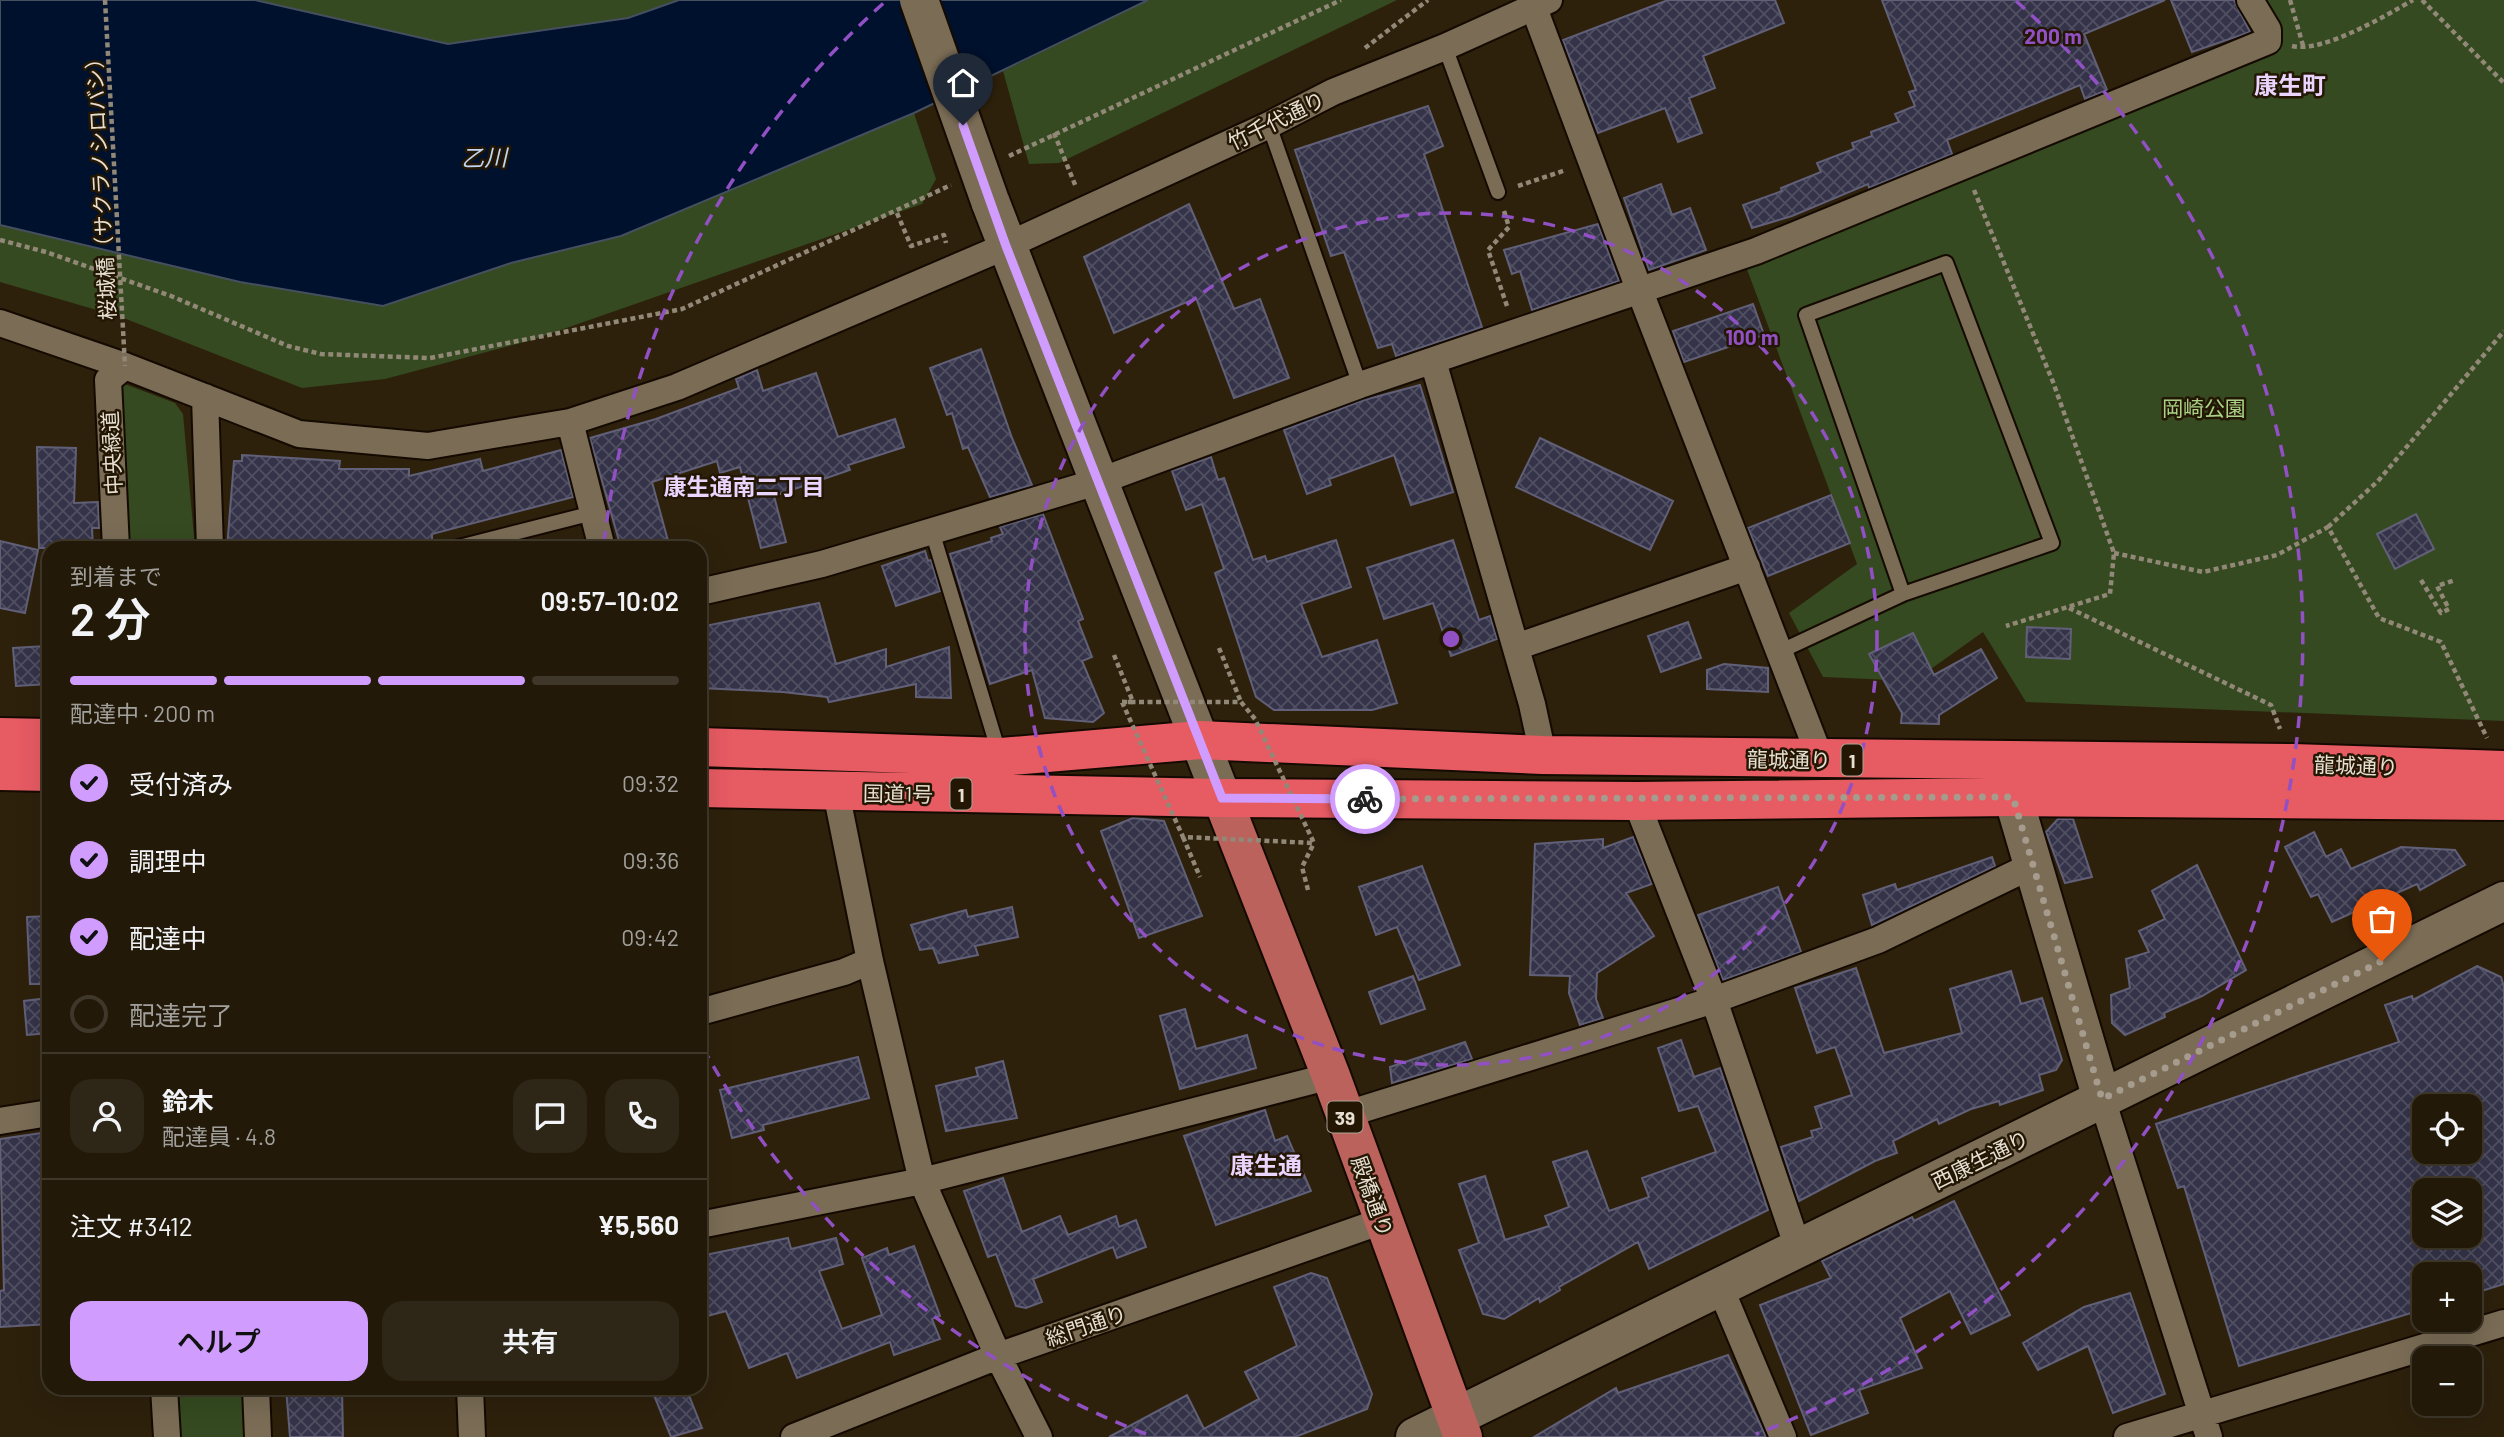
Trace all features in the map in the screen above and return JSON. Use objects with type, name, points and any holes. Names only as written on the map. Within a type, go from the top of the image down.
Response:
[{"type":"highway","points":[[0,737],[42,738]]},
{"type":"highway","name":"龍城通り","points":[[1200,740],[1543,755],[2293,763],[2503,781]]},
{"type":"highway","name":"国道1号","points":[[707,747],[1001,757],[1200,740]]},
{"type":"highway","points":[[0,771],[42,772]]},
{"type":"highway","name":"龍城通り","points":[[1222,798],[1636,801],[2013,797],[2503,781]]},
{"type":"highway","name":"国道1号","points":[[707,788],[1222,798]]},
{"type":"main road","name":"殿橋通り","points":[[1222,798],[1331,1076],[1382,1221],[1460,1427]]},
{"type":"street","points":[[919,0],[1006,246],[1222,798]]},
{"type":"street","points":[[707,590],[822,564],[1100,481],[1360,385],[1756,251],[2268,41],[2268,30],[2250,0]]},
{"type":"street","name":"竹千代通り","points":[[0,323],[125,366],[299,434],[428,446],[570,422],[677,387],[1006,246],[1269,125],[1333,92],[1446,47],[1541,4]]},
{"type":"street","points":[[1541,4],[1639,289],[1821,760]]},
{"type":"street","points":[[1433,361],[1516,647],[1543,755]]},
{"type":"street","name":"中央緑道","points":[[116,541],[108,380],[125,366]]},
{"type":"street","points":[[205,397],[210,541]]},
{"type":"street","points":[[570,422],[600,541]]},
{"type":"street","points":[[1516,647],[1746,568]]},
{"type":"street","points":[[836,792],[870,961],[922,1181],[999,1356],[1039,1437]]},
{"type":"street","points":[[2013,797],[2102,1099],[2205,1425]]},
{"type":"street","points":[[1636,801],[1714,1000],[1798,1248]]},
{"type":"street","points":[[1344,1115],[1714,1000],[1878,940],[2033,865]]},
{"type":"street","name":"西康生通り","points":[[1415,1437],[1460,1427],[1720,1287],[2504,902]]},
{"type":"street","points":[[707,1010],[844,972],[870,961]]},
{"type":"street","points":[[707,1224],[922,1181],[1331,1076]]},
{"type":"street","points":[[0,1121],[42,1114]]},
{"type":"street","name":"総門通り","points":[[794,1437],[999,1356],[1382,1221]]},
{"type":"street","points":[[1720,1287],[1783,1437]]},
{"type":"street","points":[[2127,1437],[2205,1425],[2504,1323]]},
{"type":"street","points":[[164,1395],[167,1437]]},
{"type":"street","points":[[256,1395],[258,1437]]},
{"type":"street","points":[[470,1395],[472,1437]]},
{"type":"lane","points":[[1446,47],[1498,192]]},
{"type":"lane","points":[[1269,125],[1360,385]]},
{"type":"lane","points":[[1779,652],[1903,594],[2052,543],[1946,263],[1806,315],[1903,594]]},
{"type":"lane","points":[[482,541],[593,513]]},
{"type":"lane","points":[[932,531],[1001,757]]},
{"type":"path","name":"桜城橋（サクラノシロバシ）","points":[[105,0],[125,366]]},
{"type":"path","points":[[1006,158],[1054,133],[1341,0]]},
{"type":"path","points":[[1333,92],[1344,64],[1428,0]]},
{"type":"path","points":[[2268,41],[2304,49],[2370,24],[2413,0]]},
{"type":"path","points":[[2422,0],[2504,83]]},
{"type":"path","points":[[1054,133],[1085,208]]},
{"type":"path","points":[[1518,331],[1488,250],[1509,227],[1498,192],[1593,161]]},
{"type":"path","points":[[1964,166],[2053,382],[2114,553],[2110,593],[2006,626]]},
{"type":"path","points":[[0,240],[46,252],[171,296],[288,346],[321,354],[430,358],[682,309],[897,213],[957,182]]},
{"type":"path","points":[[897,213],[911,246],[944,235],[954,267]]},
{"type":"path","points":[[2114,553],[2203,572],[2277,555],[2329,527],[2378,481],[2504,331]]},
{"type":"path","points":[[2329,527],[2379,618],[2441,642],[2503,781]]},
{"type":"path","points":[[2421,580],[2441,613],[2449,609],[2437,586],[2455,580]]},
{"type":"path","points":[[2069,608],[2271,705],[2293,763]]},
{"type":"path","points":[[1219,648],[1241,702],[1255,719],[1314,842],[1303,867],[1308,890]]},
{"type":"path","points":[[1114,655],[1133,702]]},
{"type":"path","points":[[1200,877],[1122,702],[1241,702]]},
{"type":"path","points":[[1183,838],[1314,842]]},
{"type":"green space","points":[[255,0],[679,0],[628,18],[448,44]]},
{"type":"green space","points":[[1148,0],[1397,0],[1059,163],[1029,164],[1003,71]]},
{"type":"green space","name":"岡崎公園","points":[[2263,0],[2504,0],[2504,721],[2026,702],[1983,632],[1914,681],[1823,677],[1789,613],[1857,564],[1745,264],[1921,198],[2246,65],[2262,56],[2282,31]]},
{"type":"green space","points":[[914,113],[936,179],[922,204],[532,340],[385,379],[302,388],[121,317],[0,282],[0,225],[240,282],[383,306],[511,263],[621,236]]},
{"type":"green space","points":[[122,383],[175,403],[183,414],[194,541],[126,541],[121,464],[126,461]]},
{"type":"green space","points":[[175,1395],[245,1395],[248,1437],[178,1437]]},
{"type":"water","name":"乙川","points":[[0,0],[255,0],[448,44],[628,18],[679,0],[1148,0],[914,113],[621,236],[511,263],[383,306],[240,282],[0,225]]},
{"type":"building","points":[[1668,0],[1775,0],[1784,23],[1703,56],[1715,88],[1689,98],[1702,133],[1678,142],[1665,108],[1598,133],[1563,40]]},
{"type":"building","points":[[1882,0],[2165,0],[2084,34],[2107,90],[2085,99],[2080,85],[1947,140],[1952,154],[1869,188],[1868,184],[1792,216],[1752,228],[1743,205],[1782,191],[1781,188],[1821,172],[1817,163],[1854,149],[1852,143],[1872,136],[1871,132],[1899,122],[1895,114],[1915,106],[1909,92],[1916,90]]},
{"type":"building","points":[[2171,0],[2234,0],[2250,32],[2192,52]]},
{"type":"building","points":[[1428,106],[1443,146],[1424,154],[1482,327],[1396,356],[1392,344],[1378,348],[1344,252],[1331,256],[1295,150]]},
{"type":"building","points":[[1661,184],[1672,215],[1690,208],[1706,250],[1649,270],[1624,198]]},
{"type":"building","points":[[1189,204],[1234,309],[1260,299],[1289,378],[1234,398],[1196,298],[1114,333],[1084,257]]},
{"type":"building","points":[[1598,224],[1619,281],[1532,310],[1520,271],[1512,274],[1504,250]]},
{"type":"building","points":[[1753,304],[1764,335],[1684,362],[1673,331]]},
{"type":"building","points":[[981,349],[1012,438],[1032,485],[990,497],[968,447],[963,449],[952,413],[947,415],[930,368]]},
{"type":"building","points":[[757,370],[763,391],[816,373],[838,437],[895,419],[904,447],[848,465],[850,470],[774,496],[786,542],[761,548],[740,467],[720,473],[717,461],[652,482],[668,541],[619,541],[590,438],[656,419],[739,388],[736,379]]},
{"type":"building","points":[[1420,385],[1453,492],[1411,505],[1394,455],[1329,479],[1331,485],[1307,494],[1284,430],[1364,400]]},
{"type":"building","points":[[1540,438],[1673,501],[1650,550],[1516,487]]},
{"type":"building","points":[[37,447],[76,448],[74,503],[98,502],[99,528],[92,528],[93,541],[42,541],[42,548],[39,548]]},
{"type":"building","points":[[561,450],[573,497],[432,534],[432,541],[228,541],[234,461],[242,461],[242,455],[340,461],[339,469],[409,469],[409,476],[480,459],[483,471]]},
{"type":"building","points":[[1211,457],[1218,480],[1224,478],[1253,560],[1265,556],[1267,562],[1336,540],[1351,587],[1301,604],[1322,657],[1377,640],[1397,703],[1372,710],[1274,710],[1256,697],[1215,573],[1224,569],[1202,504],[1186,510],[1172,471]]},
{"type":"building","points":[[1831,495],[1850,543],[1768,576],[1748,528]]},
{"type":"building","points":[[1043,514],[1083,619],[1078,621],[1092,657],[1082,661],[1104,713],[1093,722],[1045,718],[1032,670],[990,684],[950,554],[992,541],[991,538],[1003,534],[1000,527]]},
{"type":"building","points":[[2416,514],[2434,549],[2395,569],[2377,534]]},
{"type":"building","points":[[1453,540],[1479,620],[1490,616],[1497,639],[1451,656],[1433,603],[1384,619],[1367,568]]},
{"type":"building","points":[[0,541],[38,550],[25,613],[0,608]]},
{"type":"building","points":[[925,551],[928,561],[931,560],[940,591],[896,606],[882,566]]},
{"type":"building","points":[[819,603],[836,664],[886,649],[886,667],[949,647],[951,698],[916,697],[916,684],[829,702],[827,697],[783,692],[707,688],[707,626]]},
{"type":"building","points":[[1688,622],[1701,658],[1661,672],[1648,636]]},
{"type":"building","points":[[2027,627],[2071,629],[2070,659],[2026,657]]},
{"type":"building","points":[[1913,633],[1934,675],[1981,649],[1997,678],[1939,715],[1939,724],[1901,723],[1902,713],[1869,654]]},
{"type":"building","points":[[42,646],[42,684],[16,686],[13,648]]},
{"type":"building","points":[[1724,664],[1768,668],[1768,692],[1707,689],[1707,670]]},
{"type":"building","points":[[1133,818],[1164,821],[1202,916],[1139,938],[1101,831]]},
{"type":"building","points":[[2058,819],[2073,819],[2092,877],[2065,883],[2046,832]]},
{"type":"building","points":[[2314,832],[2326,857],[2341,849],[2351,869],[2401,847],[2455,850],[2465,865],[2420,890],[2417,884],[2332,922],[2318,894],[2311,897],[2285,847]]},
{"type":"building","points":[[1633,837],[1652,884],[1626,893],[1654,936],[1597,973],[1596,999],[1603,1018],[1580,1025],[1569,993],[1570,976],[1530,975],[1535,844],[1603,839],[1603,848]]},
{"type":"building","points":[[1992,857],[1995,866],[1872,925],[1863,895],[1895,884],[1897,890]]},
{"type":"building","points":[[2197,865],[2246,970],[2202,996],[2164,1013],[2165,1017],[2125,1035],[2112,1023],[2111,995],[2130,988],[2126,959],[2149,952],[2139,931],[2165,919],[2152,891]]},
{"type":"building","points":[[1422,866],[1460,965],[1419,980],[1397,927],[1376,935],[1359,887]]},
{"type":"building","points":[[1778,887],[1801,952],[1723,980],[1698,915]]},
{"type":"building","points":[[1012,907],[1018,937],[975,946],[978,955],[939,963],[933,948],[920,950],[911,925],[966,910],[968,917]]},
{"type":"building","points":[[42,916],[42,984],[30,984],[27,917]]},
{"type":"building","points":[[2477,966],[2501,977],[2504,987],[2504,1284],[2482,1291],[2482,1262],[2412,1262],[2412,1313],[2239,1366],[2184,1186],[2178,1188],[2156,1124],[2399,1042],[2385,1005],[2412,996],[2413,1000]]},
{"type":"building","points":[[1856,968],[1884,1053],[1962,1033],[1950,989],[2011,971],[2021,1004],[2042,998],[2062,1060],[2056,1070],[2039,1075],[2043,1090],[2000,1105],[1999,1101],[1971,1109],[1939,1124],[1937,1119],[1893,1141],[1897,1153],[1875,1161],[1799,1201],[1781,1147],[1813,1137],[1811,1131],[1822,1128],[1815,1107],[1852,1095],[1835,1047],[1817,1053],[1795,988]]},
{"type":"building","points":[[1413,976],[1425,1009],[1381,1024],[1369,992]]},
{"type":"building","points":[[42,999],[42,1034],[27,1035],[24,1001]]},
{"type":"building","points":[[1185,1009],[1196,1049],[1247,1035],[1256,1068],[1180,1089],[1160,1016]]},
{"type":"building","points":[[1681,1040],[1694,1077],[1720,1068],[1768,1210],[1649,1269],[1638,1242],[1559,1287],[1560,1290],[1540,1302],[1539,1298],[1504,1319],[1483,1314],[1459,1250],[1479,1243],[1459,1184],[1485,1176],[1505,1240],[1549,1226],[1545,1216],[1569,1207],[1553,1162],[1587,1151],[1609,1211],[1649,1197],[1642,1178],[1716,1152],[1698,1106],[1679,1111],[1658,1048]]},
{"type":"building","points":[[1465,1042],[1472,1059],[1392,1083],[1390,1067]]},
{"type":"building","points":[[858,1057],[869,1098],[763,1125],[764,1130],[732,1138],[720,1090]]},
{"type":"building","points":[[1003,1061],[1017,1118],[946,1131],[936,1086],[978,1076],[976,1068]]},
{"type":"building","points":[[1265,1110],[1275,1141],[1287,1136],[1311,1191],[1216,1225],[1184,1136]]},
{"type":"building","points":[[42,1133],[42,1324],[0,1327],[0,1291],[4,1290],[0,1139]]},
{"type":"building","points":[[1003,1178],[1022,1232],[1060,1216],[1068,1235],[1116,1216],[1119,1227],[1136,1220],[1146,1247],[1117,1258],[1113,1247],[1033,1279],[1042,1302],[1026,1308],[1016,1306],[996,1254],[988,1257],[964,1191]]},
{"type":"building","points":[[1954,1201],[2010,1315],[1971,1334],[1950,1291],[1900,1318],[1922,1368],[1859,1390],[1868,1413],[1811,1435],[1760,1305],[1831,1278],[1822,1261],[1912,1217],[1914,1221]]},
{"type":"building","points":[[788,1238],[791,1249],[836,1238],[843,1264],[819,1271],[842,1329],[882,1315],[862,1258],[887,1248],[889,1255],[914,1246],[940,1316],[932,1319],[940,1339],[894,1355],[890,1342],[797,1378],[787,1353],[749,1368],[726,1311],[707,1316],[707,1255]]},
{"type":"building","points":[[1311,1273],[1327,1278],[1372,1394],[1367,1409],[1295,1437],[1109,1437],[1187,1395],[1204,1429],[1259,1399],[1245,1372],[1297,1346],[1274,1287]]},
{"type":"building","points":[[2130,1293],[2165,1394],[2113,1413],[2088,1346],[2038,1370],[2023,1343],[2084,1307]]},
{"type":"building","points":[[1728,1355],[1766,1437],[1534,1437],[1616,1388],[1618,1393]]},
{"type":"building","points":[[287,1395],[342,1395],[343,1437],[290,1437]]},
{"type":"building","points":[[654,1395],[689,1395],[702,1428],[671,1437]]},
{"type":"way so far","points":[[1365,799],[1636,801],[2013,797],[2102,1099],[2382,961]]},
{"type":"district","name":"康生町","points":[[2290,84]]},
{"type":"district","name":"康生通南二丁目","points":[[744,486]]},
{"type":"district","name":"康生通","points":[[1266,1164]]},
{"type":"route","points":[[963,125],[1006,246],[1222,798],[1365,799]]}]
